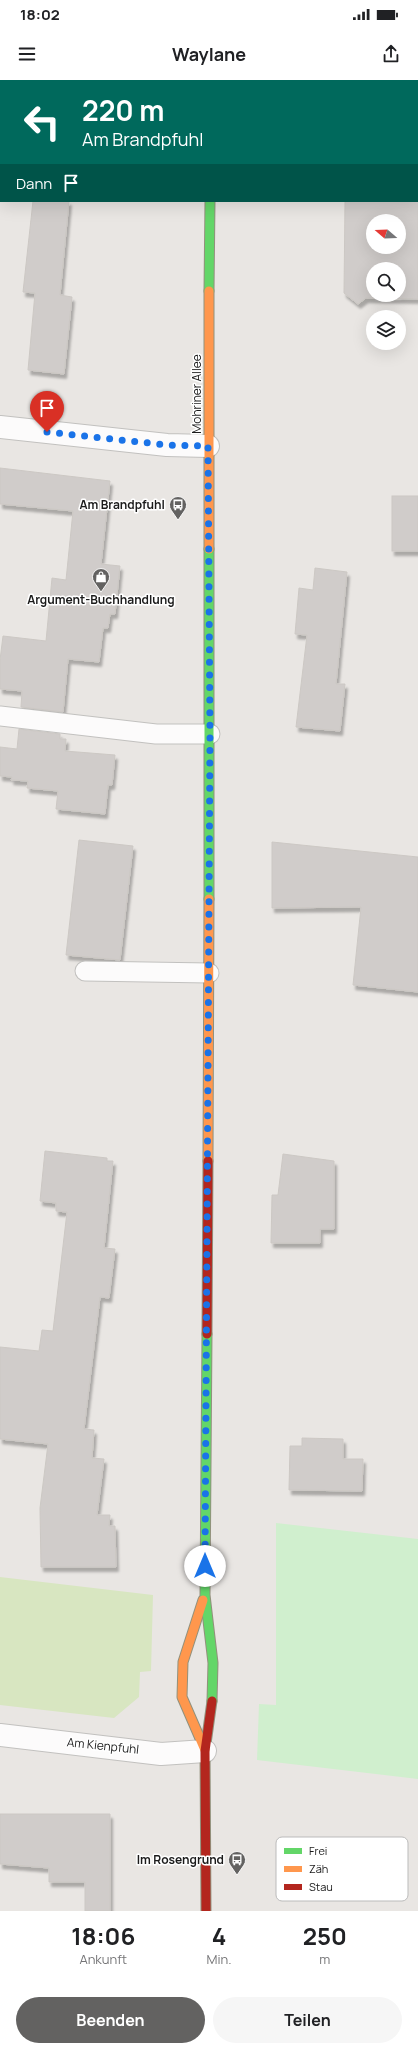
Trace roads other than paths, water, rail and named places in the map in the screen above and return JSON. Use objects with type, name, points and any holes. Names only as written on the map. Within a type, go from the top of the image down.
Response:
[{"type":"main road","name":"Mohriner Allee","points":[[206,1911],[205,1751],[212,1698],[213,1663],[205,1596],[210,734],[208,446],[210,202]]},
{"type":"main road","name":"Mohriner Allee","points":[[205,1596],[183,1662],[182,1697],[205,1751]]},
{"type":"street","points":[[0,427],[167,445],[208,446]]},
{"type":"street","name":"Am Kienpfuhl","points":[[0,1735],[161,1754],[205,1751]]},
{"type":"lane","points":[[0,716],[156,734],[210,734]]},
{"type":"lane","points":[[85,971],[209,973]]},
{"type":"place","name":"Am Brandpfuhl","points":[[178,520]]},
{"type":"place","name":"Argument-Buchhandlung","points":[[101,592]]},
{"type":"place","name":"Im Rosengrund","points":[[237,1875]]}]
